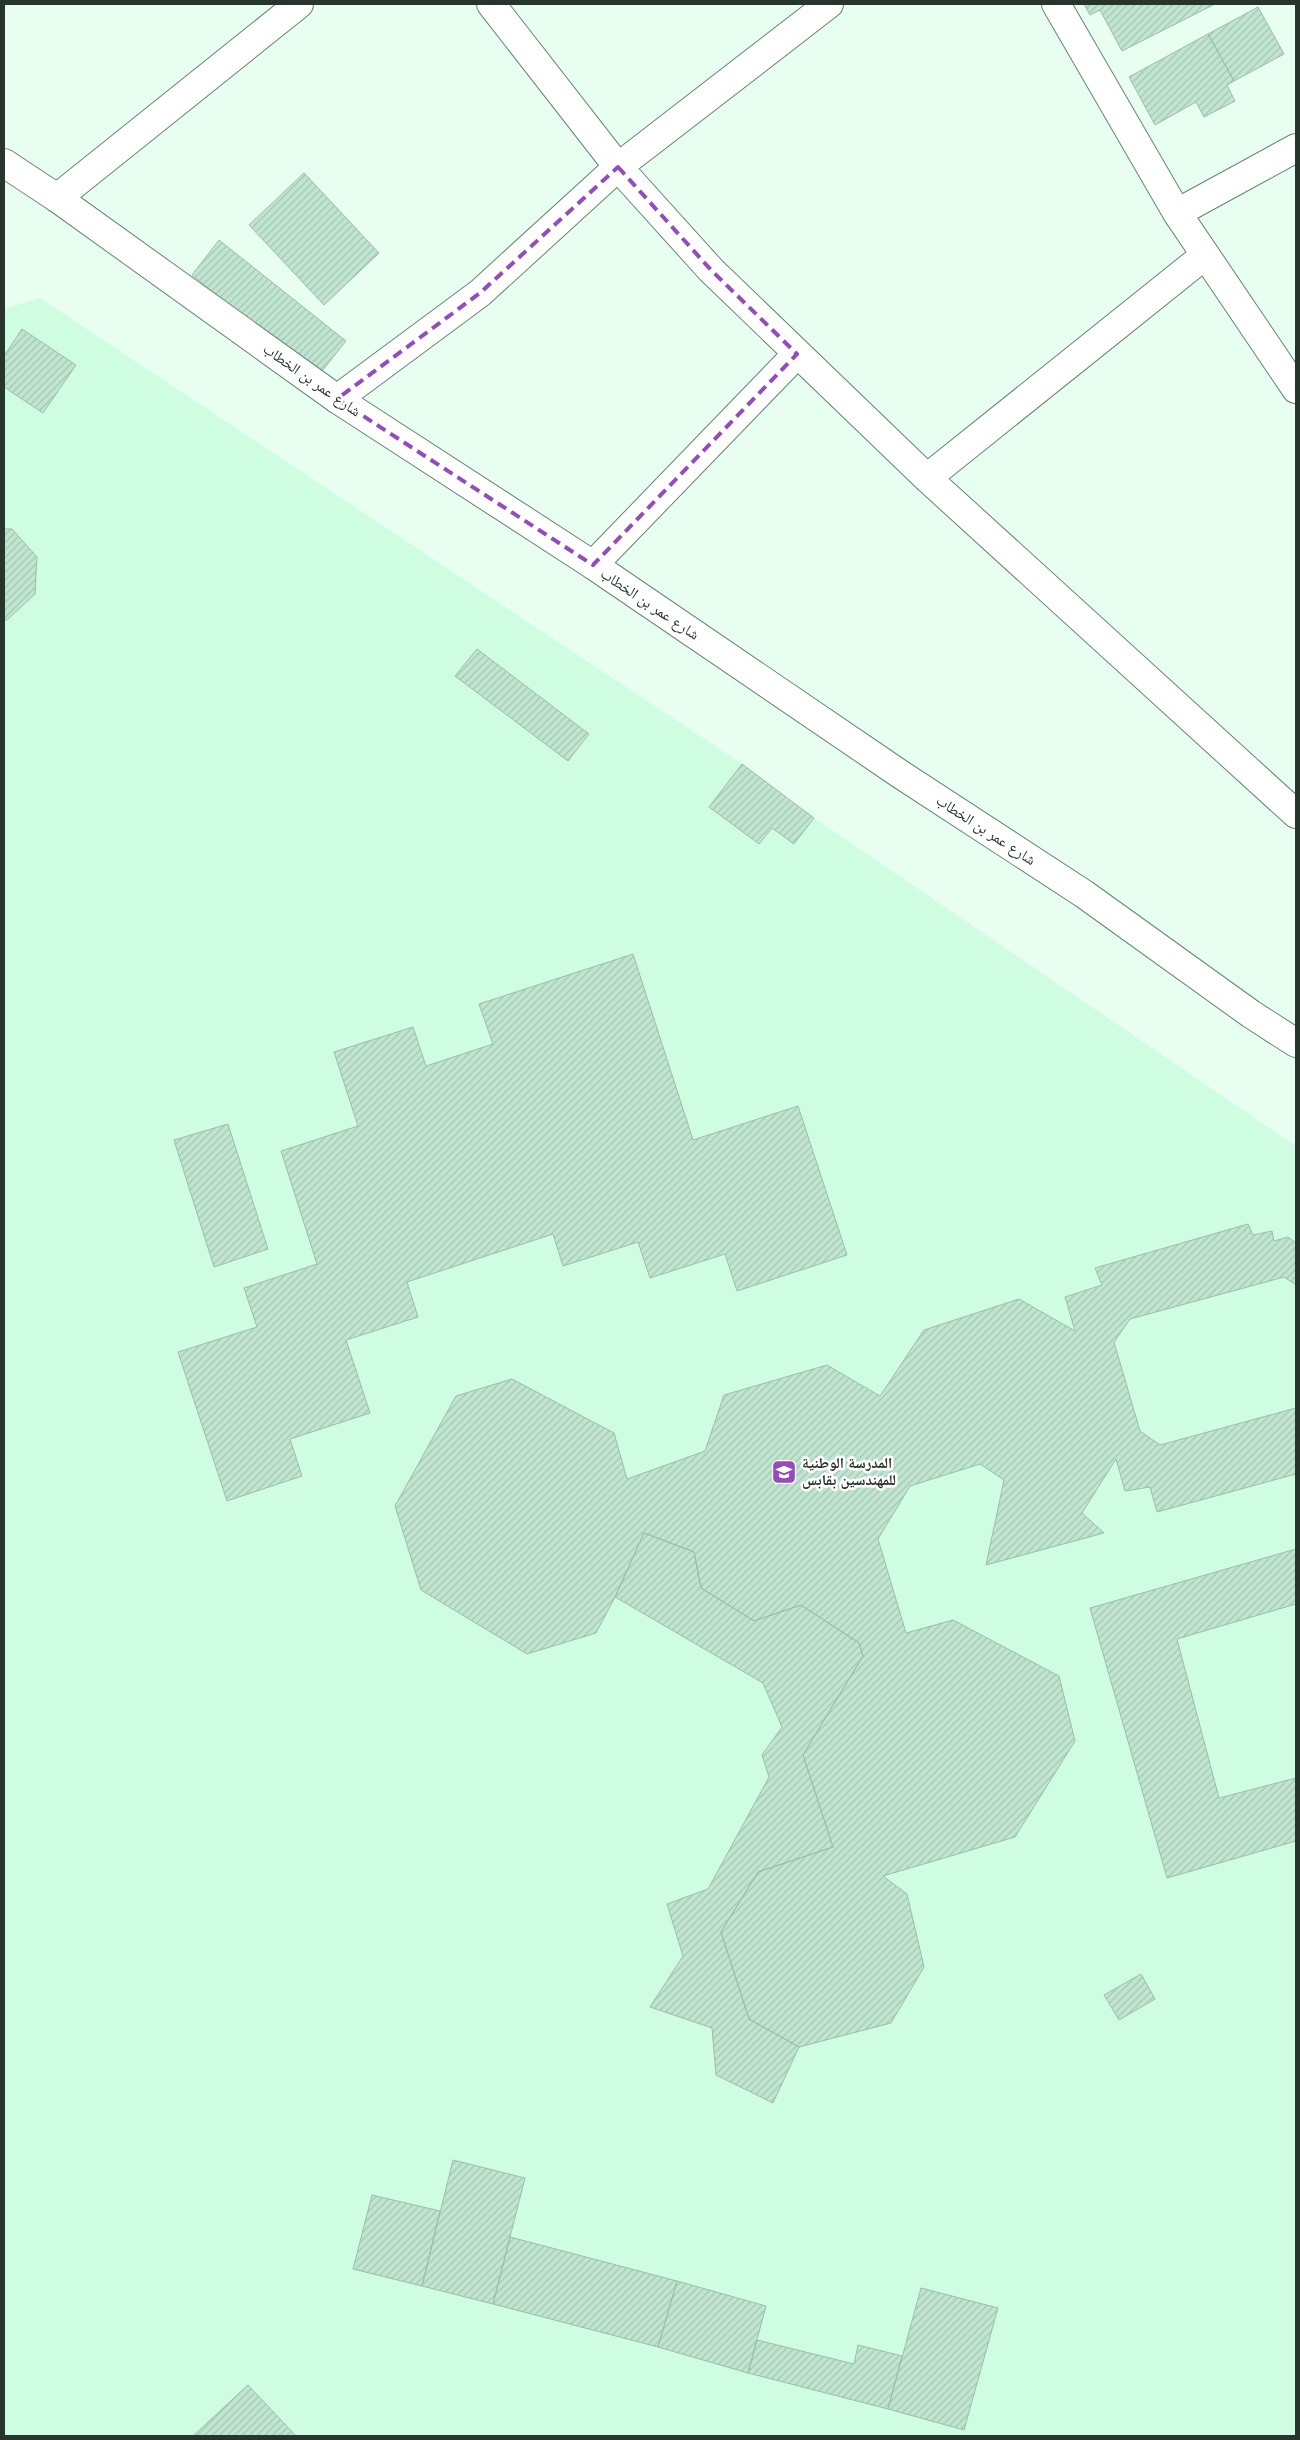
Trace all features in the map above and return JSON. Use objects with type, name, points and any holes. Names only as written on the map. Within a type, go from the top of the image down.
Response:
[{"type":"street","points":[[57,198],[299,4]]},
{"type":"street","points":[[491,4],[618,167],[711,270],[796,354],[927,478],[1296,814]]},
{"type":"street","points":[[337,399],[480,293],[618,167],[829,4]]},
{"type":"street","points":[[1056,4],[1177,213],[1204,256],[1296,389]]},
{"type":"street","points":[[1177,213],[1296,148]]},
{"type":"street","name":"شارع عمر بن الخطاب","points":[[4,163],[57,198],[337,399],[593,565],[900,774],[1084,894],[1251,1014],[1296,1043]]},
{"type":"street","points":[[927,478],[1204,256]]},
{"type":"street","points":[[593,565],[796,354]]},
{"type":"highlighted area","points":[[618,167],[711,270],[797,354],[593,565],[337,399],[480,293]]},
{"type":"shaded area","points":[[40,298],[742,764],[814,818],[1296,1146],[1296,2436],[4,2436],[4,309]]},
{"type":"building","points":[[1084,4],[1215,4],[1122,51],[1100,10],[1090,15]]},
{"type":"building","points":[[1258,7],[1284,54],[1234,81],[1208,34]]},
{"type":"building","points":[[1208,34],[1234,81],[1227,85],[1235,101],[1204,117],[1196,102],[1155,125],[1129,77]]},
{"type":"building","points":[[304,173],[379,253],[324,305],[249,225]]},
{"type":"building","points":[[219,240],[346,341],[318,376],[192,275]]},
{"type":"building","points":[[22,329],[76,365],[43,413],[4,387],[4,356]]},
{"type":"building","points":[[4,529],[12,529],[37,557],[35,594],[7,620],[4,620]]},
{"type":"building","points":[[477,649],[589,734],[568,761],[455,676]]},
{"type":"building","points":[[742,764],[814,818],[794,844],[772,828],[759,844],[709,807]]},
{"type":"building","points":[[633,954],[693,1140],[798,1106],[847,1255],[737,1291],[725,1254],[650,1278],[638,1242],[563,1266],[553,1234],[407,1282],[418,1317],[346,1340],[370,1413],[290,1439],[302,1476],[227,1501],[178,1352],[257,1327],[244,1288],[317,1264],[281,1151],[358,1126],[334,1052],[413,1027],[426,1066],[493,1044],[479,1004]]},
{"type":"building","points":[[228,1124],[268,1249],[214,1267],[174,1140]]},
{"type":"building","points":[[1248,1224],[1253,1235],[1272,1231],[1274,1241],[1288,1237],[1296,1243],[1296,1285],[1284,1277],[1130,1319],[1114,1342],[1140,1431],[1160,1445],[1296,1408],[1296,1474],[1157,1512],[1150,1487],[1125,1491],[1116,1459],[1082,1513],[1104,1533],[986,1565],[1004,1480],[980,1464],[910,1486],[878,1539],[906,1633],[953,1620],[1059,1676],[1075,1741],[1015,1837],[883,1876],[907,1894],[924,1967],[891,2023],[799,2047],[749,2019],[721,1932],[758,1872],[833,1847],[803,1755],[863,1656],[859,1643],[801,1605],[754,1621],[701,1588],[694,1552],[644,1533],[615,1597],[596,1633],[527,1654],[421,1590],[395,1506],[456,1396],[512,1379],[614,1433],[627,1479],[705,1451],[724,1395],[827,1365],[880,1396],[924,1330],[1019,1299],[1075,1331],[1065,1297],[1102,1285],[1095,1268]]},
{"type":"building","points":[[644,1533],[694,1552],[701,1588],[754,1621],[801,1605],[859,1643],[863,1656],[803,1755],[833,1847],[758,1872],[721,1932],[749,2019],[799,2047],[773,2103],[716,2075],[712,2028],[650,2007],[683,1956],[667,1904],[708,1889],[769,1777],[762,1755],[782,1727],[763,1683],[615,1597]]},
{"type":"building","points":[[1296,1549],[1296,1604],[1177,1639],[1219,1798],[1296,1778],[1296,1841],[1167,1878],[1090,1608]]},
{"type":"building","points":[[1141,1974],[1155,1999],[1119,2020],[1104,1995]]},
{"type":"building","points":[[453,2160],[525,2178],[493,2304],[422,2286]]},
{"type":"building","points":[[372,2195],[440,2211],[422,2286],[353,2269]]},
{"type":"building","points":[[510,2237],[677,2281],[658,2347],[493,2304]]},
{"type":"building","points":[[677,2281],[766,2306],[748,2373],[658,2347]]},
{"type":"building","points":[[921,2288],[998,2308],[964,2430],[888,2409]]},
{"type":"building","points":[[757,2340],[854,2364],[858,2345],[902,2356],[888,2409],[748,2373]]},
{"type":"building","points":[[248,2385],[296,2436],[193,2436]]},
{"type":"place","name":"المدرسة الوطنية للمهندسين بقابس","points":[[784,1472]]}]
